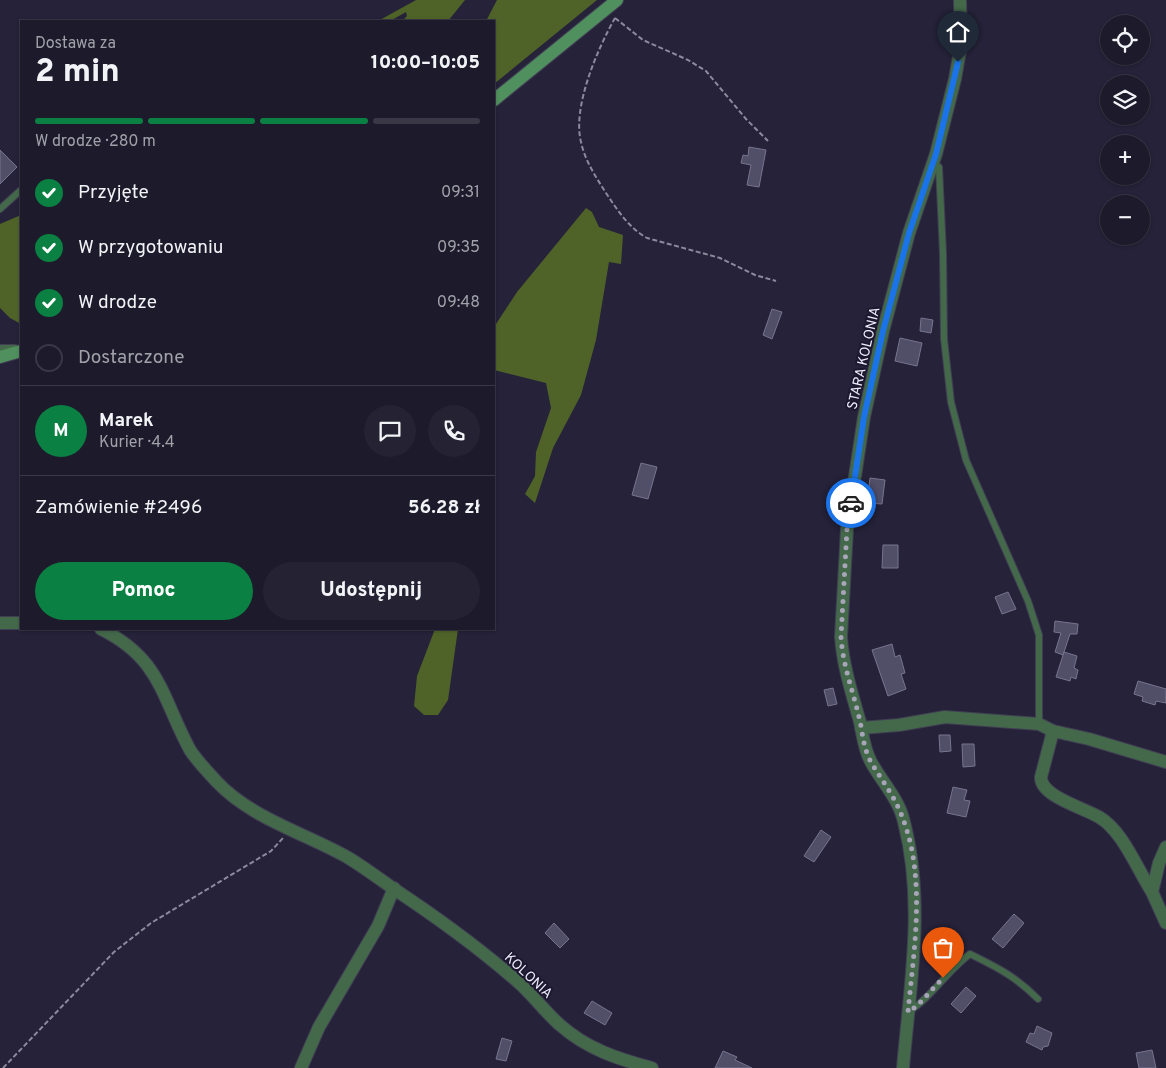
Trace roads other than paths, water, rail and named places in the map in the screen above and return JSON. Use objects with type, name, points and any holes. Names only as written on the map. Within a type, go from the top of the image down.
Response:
[{"type":"main road","points":[[495,99],[613,9]]},
{"type":"main road","points":[[0,357],[20,350]]},
{"type":"street","name":"STARA KOLONIA","points":[[903,1068],[916,902],[913,861],[904,819],[893,796],[871,762],[864,744],[842,653],[841,637],[847,529],[864,417],[883,331],[909,233],[934,163],[955,79],[961,45],[960,0]]},
{"type":"street","points":[[0,623],[20,623]]},
{"type":"street","name":"KOLONIA","points":[[103,630],[121,639],[137,652],[151,669],[165,693],[191,751],[218,783],[242,803],[349,858],[422,906],[520,983],[559,1024],[580,1040],[620,1059],[652,1068]]},
{"type":"street","points":[[861,728],[899,725],[945,717],[1039,724],[1053,731],[1089,739],[1166,762]]},
{"type":"street","points":[[1053,731],[1040,782],[1054,796],[1100,818],[1117,833],[1152,892],[1166,922]]},
{"type":"street","points":[[1152,892],[1159,864],[1166,847]]},
{"type":"street","points":[[301,1068],[319,1027],[378,926],[394,888]]},
{"type":"lane","points":[[934,163],[939,167],[944,339],[952,402],[966,460],[1028,601],[1039,635],[1039,724]]},
{"type":"lane","points":[[0,209],[20,191]]},
{"type":"lane","points":[[0,348],[20,350]]},
{"type":"lane","points":[[908,1012],[917,1006],[943,978],[970,954],[1006,972],[1021,982],[1038,999]]}]
